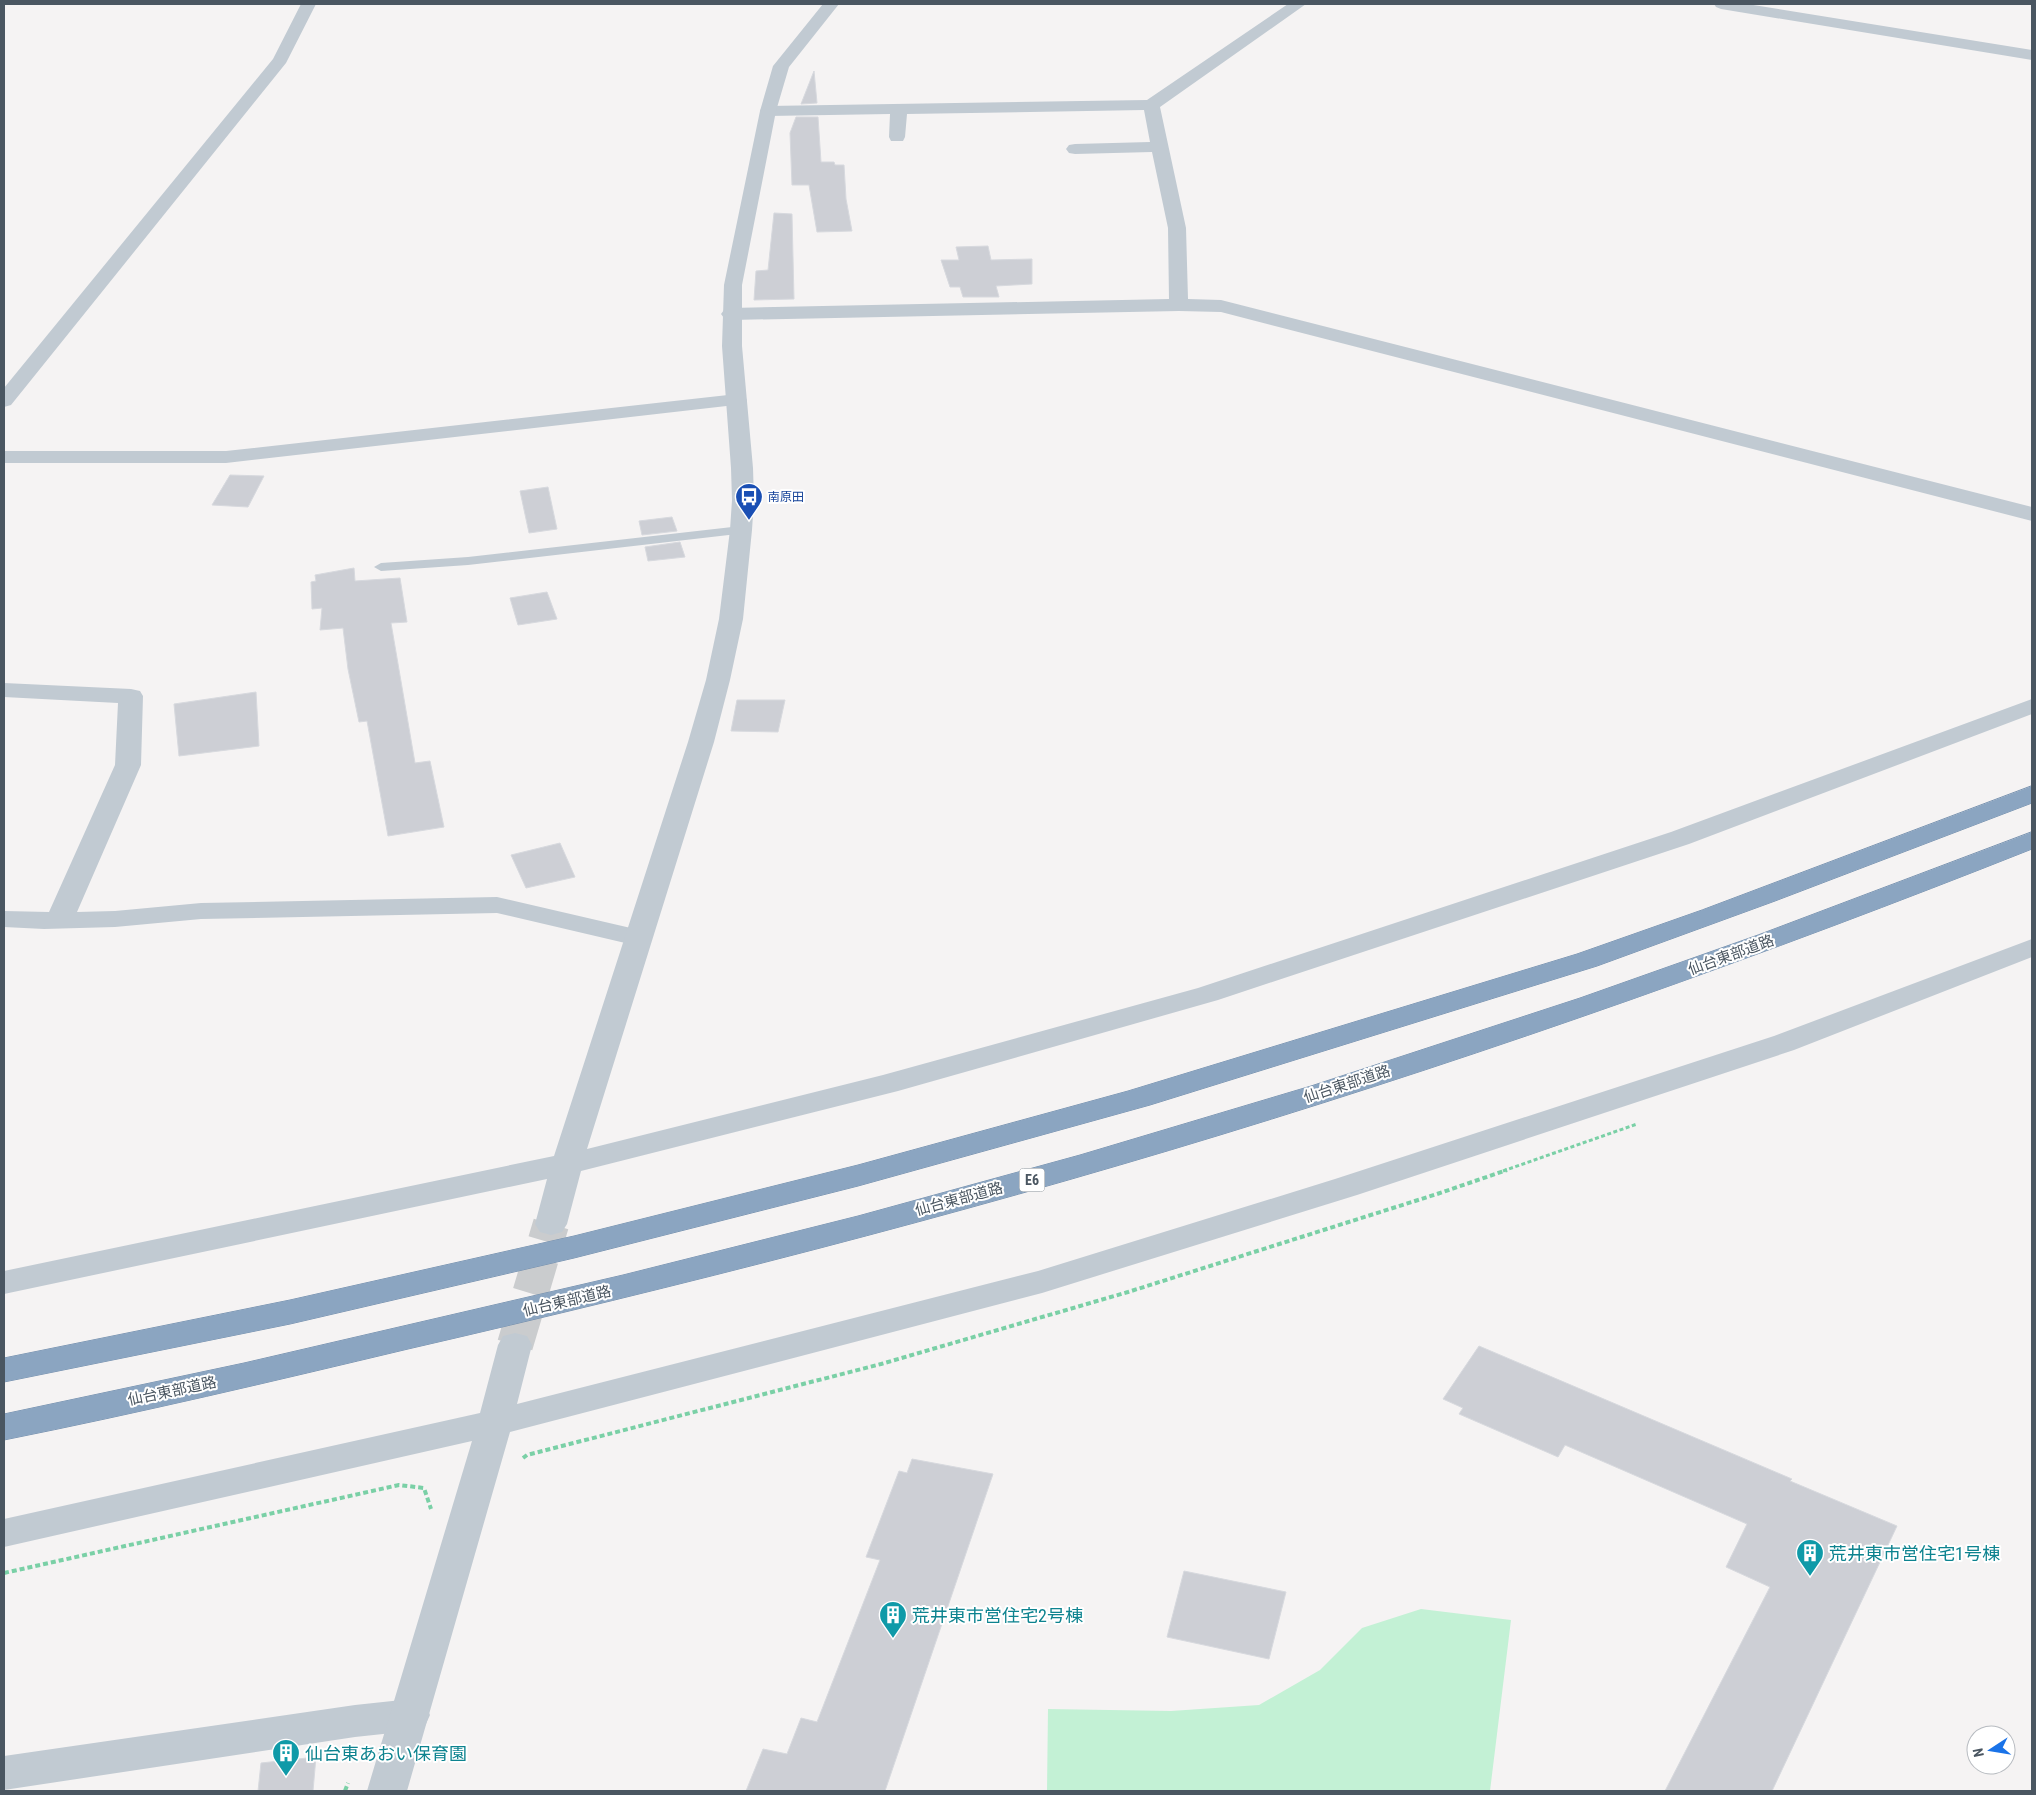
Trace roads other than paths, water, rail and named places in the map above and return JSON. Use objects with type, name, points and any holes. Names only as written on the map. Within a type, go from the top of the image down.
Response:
[{"type":"highway","points":[[4,1370],[264,1316],[579,1247],[1039,1127],[1292,1054],[1601,956],[2032,794]]},
{"type":"highway","name":"仙台東部道路","points":[[4,1427],[264,1371],[595,1295],[1060,1172],[1322,1093],[1636,989],[1878,901],[2032,840]]},
{"type":"street","points":[[4,401],[280,60],[308,4]]},
{"type":"street","points":[[551,1224],[567,1164],[701,742],[718,680],[730,619],[743,500],[731,314],[733,285],[768,111],[782,66],[831,4]]},
{"type":"street","points":[[768,111],[1151,105],[1298,4]]},
{"type":"street","points":[[1721,4],[2032,55]]},
{"type":"street","points":[[1151,105],[1177,228],[1179,305]]},
{"type":"street","points":[[896,137],[899,109]]},
{"type":"street","points":[[1075,149],[1160,147]]},
{"type":"street","points":[[731,314],[1179,305],[1221,306],[2032,514]]},
{"type":"street","points":[[4,457],[226,457],[737,400]]},
{"type":"street","points":[[4,690],[131,696],[128,764],[60,920]]},
{"type":"street","points":[[4,1283],[567,1164],[887,1084],[1208,994],[1680,838],[2032,706]]},
{"type":"street","points":[[4,919],[115,919],[201,911],[497,905],[638,938]]},
{"type":"street","points":[[4,1533],[495,1423],[818,1341],[1042,1281],[1346,1187],[1784,1043],[2032,947]]},
{"type":"street","points":[[387,1791],[495,1423],[515,1345]]},
{"type":"street","points":[[4,1773],[345,1722],[410,1715]]},
{"type":"lane","points":[[381,567],[468,561],[741,530]]},
{"type":"tunnel","points":[[515,1345],[551,1224]]},
{"type":"place","name":"南原田","points":[[749,521]]},
{"type":"place","name":"荒井東市営住宅1号棟","points":[[1810,1577]]},
{"type":"place","name":"荒井東市営住宅2号棟","points":[[893,1639]]},
{"type":"place","name":"仙台東あおい保育園","points":[[286,1777]]}]
